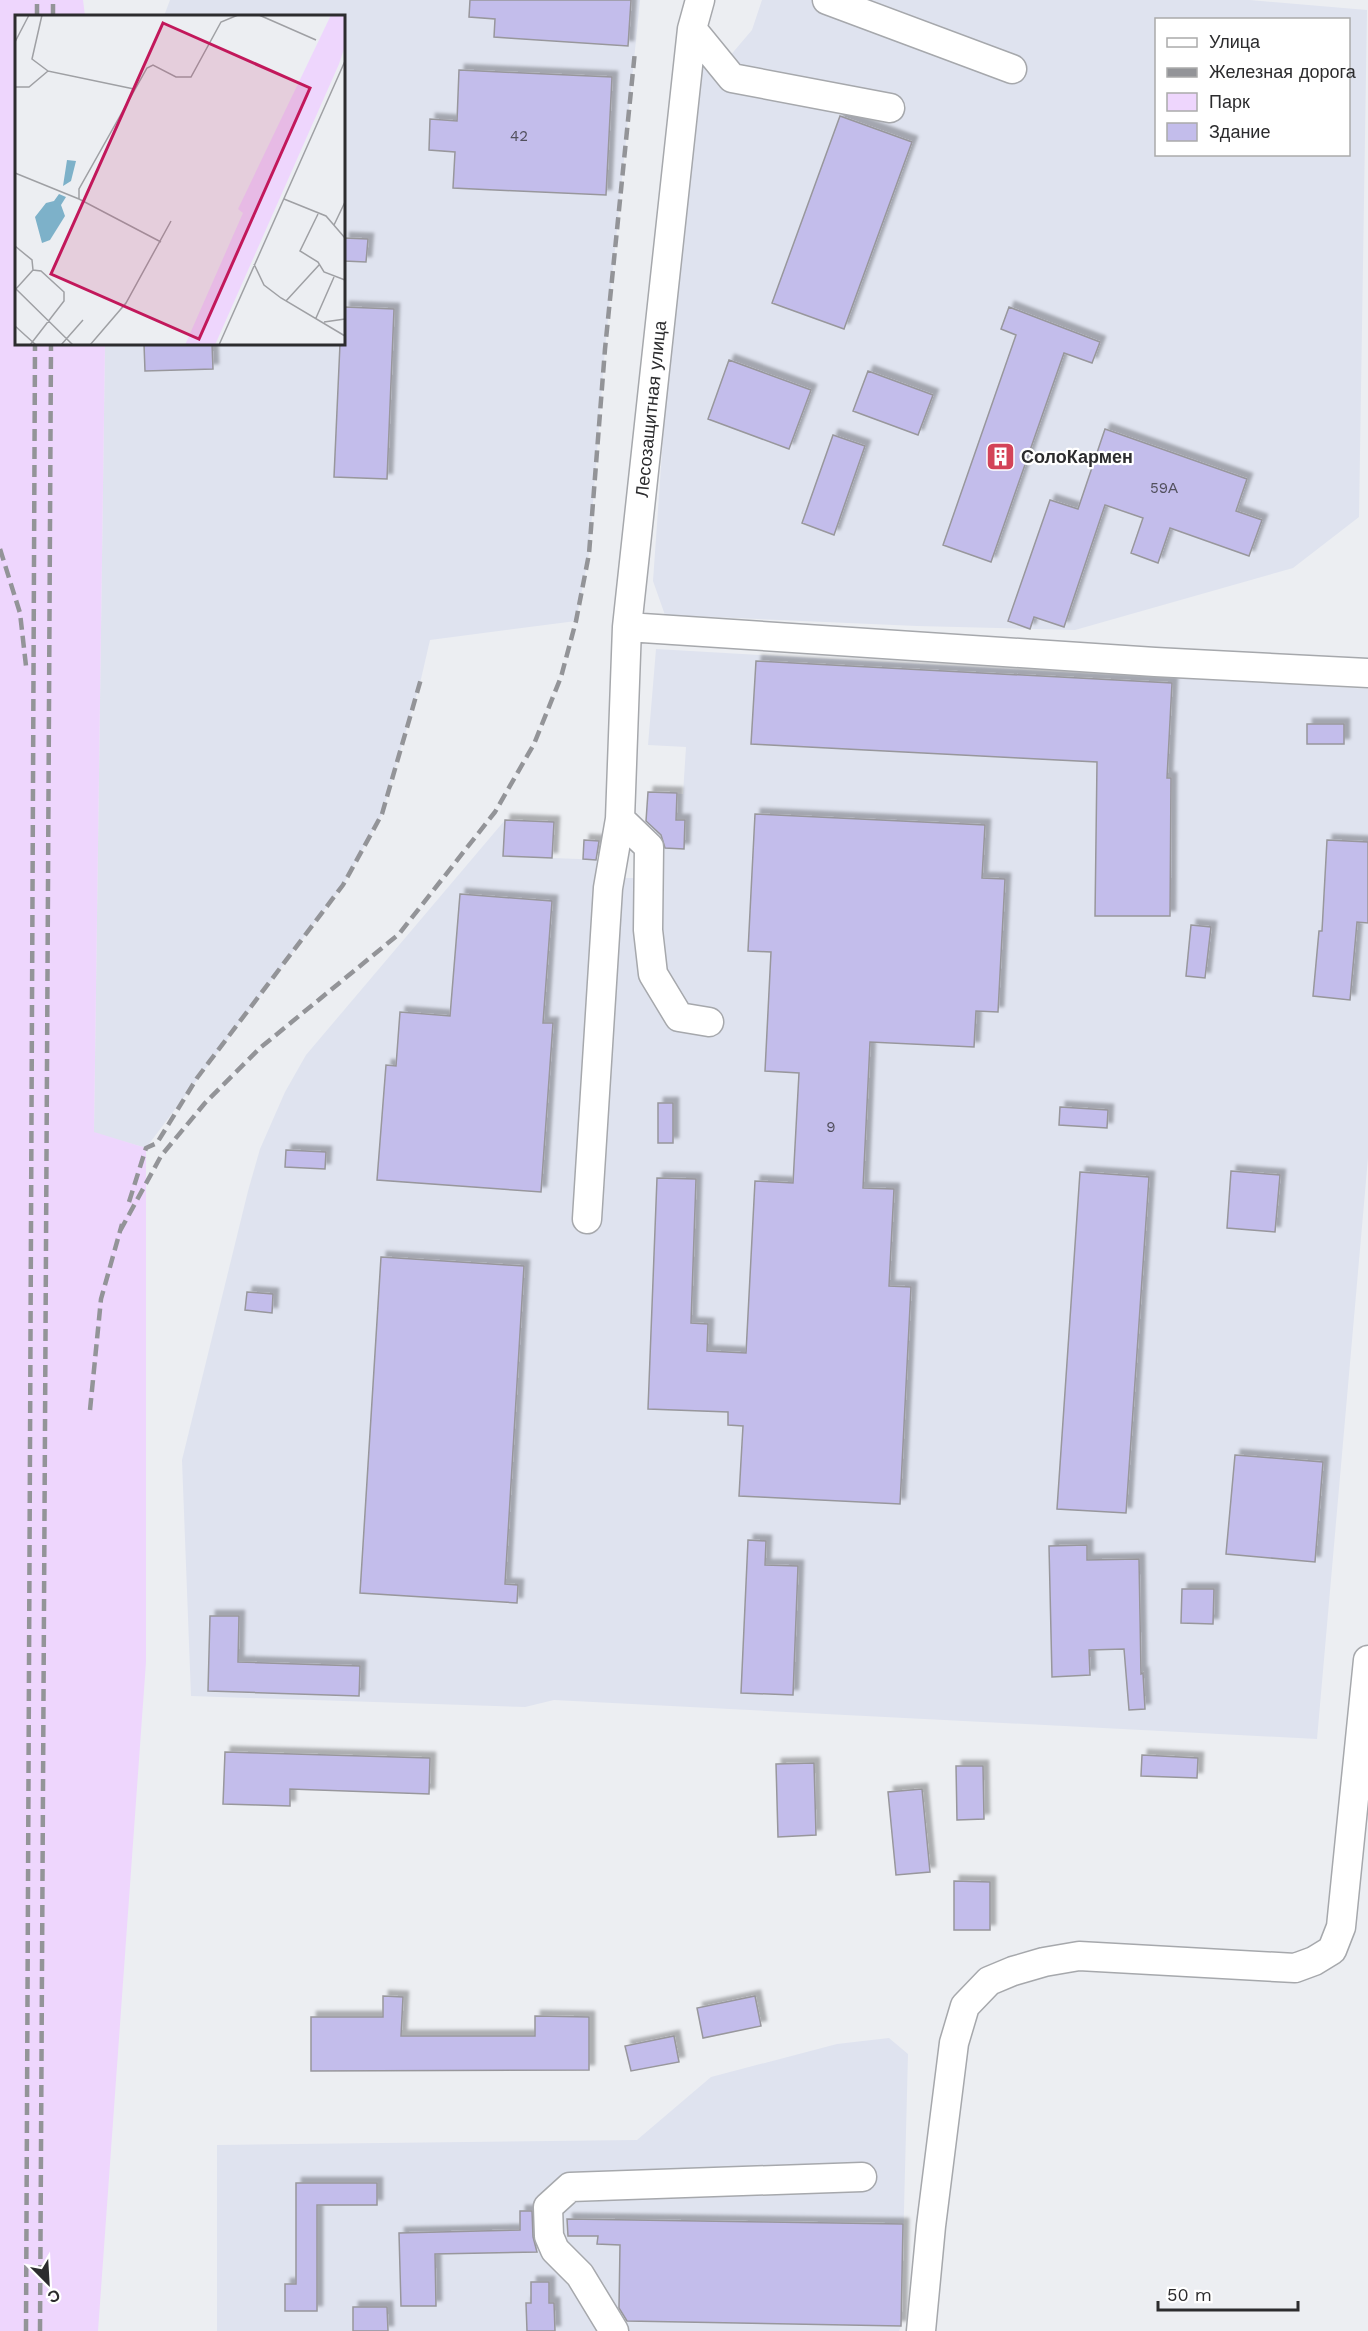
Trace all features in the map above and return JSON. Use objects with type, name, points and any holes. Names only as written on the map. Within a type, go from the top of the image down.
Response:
[{"type":"street","name":"Лесозащитная улица","points":[[587,1219],[608,888],[620,819],[627,627],[692,29],[700,0]]},
{"type":"street","points":[[827,0],[1012,69]]},
{"type":"street","points":[[692,29],[732,78],[890,108]]},
{"type":"street","points":[[627,627],[1155,662],[1368,673]]},
{"type":"street","points":[[620,819],[649,847],[648,930],[653,974],[679,1017],[709,1022]]},
{"type":"street","points":[[921,2331],[931,2226],[954,2043],[965,2006],[989,1981],[1013,1971],[1079,1956],[1295,1968],[1314,1962],[1332,1950],[1341,1927],[1366,1722],[1368,1660]]},
{"type":"street","points":[[614,2331],[580,2275],[555,2250],[549,2236],[548,2207],[570,2187],[862,2177]]},
{"type":"shaded area","points":[[170,0],[640,0],[605,349],[589,554],[576,621],[430,640],[382,814],[343,885],[146,1148],[94,1133],[105,345],[345,345],[345,15],[164,15]]},
{"type":"shaded area","points":[[762,0],[1250,0],[1367,10],[1359,517],[1293,568],[1075,630],[665,615],[653,581],[687,95],[696,71],[729,57],[752,30]]},
{"type":"shaded area","points":[[656,649],[1114,675],[1197,677],[1368,689],[1368,1158],[1317,1739],[554,1700],[525,1707],[191,1696],[182,1460],[248,1191],[260,1149],[285,1092],[306,1055],[505,820],[503,856],[604,860],[623,878],[654,878],[656,831],[646,830],[648,792],[683,794],[686,747],[648,745]]},
{"type":"shaded area","points":[[889,2038],[908,2054],[901,2326],[899,2331],[217,2331],[217,2145],[637,2140],[711,2077],[837,2044]]},
{"type":"green space","points":[[0,0],[83,0],[85,15],[15,15],[15,345],[105,345],[94,1132],[146,1148],[146,1662],[98,2331],[0,2331]]},
{"type":"building","points":[[470,0],[631,0],[628,46],[494,37],[495,19],[469,17]]},
{"type":"building","points":[[459,70],[612,77],[606,195],[453,188],[455,152],[429,150],[430,119],[457,121]]},
{"type":"building","points":[[840,116],[912,142],[844,329],[772,303]]},
{"type":"building","points":[[345,238],[368,239],[366,262],[345,261]]},
{"type":"building","points":[[345,307],[394,309],[387,479],[334,477],[340,345],[345,345]]},
{"type":"building","name":"СолоКармен","points":[[1009,307],[1100,342],[1092,363],[1064,353],[991,562],[943,545],[1016,335],[1001,329]]},
{"type":"building","points":[[144,345],[212,345],[213,369],[145,371]]},
{"type":"building","points":[[729,360],[811,390],[789,449],[708,419]]},
{"type":"building","points":[[868,371],[933,395],[918,435],[853,411]]},
{"type":"building","points":[[1105,429],[1247,479],[1236,511],[1262,520],[1249,556],[1170,528],[1158,563],[1131,553],[1143,518],[1105,505],[1064,627],[1034,617],[1030,629],[1008,621],[1050,500],[1078,509]]},
{"type":"building","points":[[833,435],[865,446],[834,535],[802,523]]},
{"type":"building","points":[[756,661],[1172,683],[1167,778],[1171,778],[1170,916],[1095,916],[1097,762],[751,744]]},
{"type":"building","points":[[1307,724],[1344,724],[1344,744],[1307,744]]},
{"type":"building","points":[[648,792],[677,793],[676,820],[685,820],[684,849],[665,848],[661,835],[646,821]]},
{"type":"building","points":[[755,814],[985,825],[982,878],[1005,879],[998,1012],[976,1011],[974,1047],[870,1042],[863,1188],[894,1189],[889,1286],[911,1287],[900,1504],[739,1496],[743,1426],[728,1425],[728,1412],[648,1409],[657,1178],[696,1179],[691,1323],[708,1324],[707,1351],[746,1353],[755,1181],[793,1183],[799,1073],[765,1071],[771,952],[748,951]]},
{"type":"building","points":[[505,820],[554,822],[552,858],[503,856]]},
{"type":"building","points":[[584,840],[599,841],[596,860],[583,859]]},
{"type":"building","points":[[1327,840],[1368,842],[1368,923],[1357,922],[1350,1000],[1313,996],[1319,931],[1322,931]]},
{"type":"building","points":[[460,894],[552,901],[543,1023],[553,1023],[541,1192],[377,1180],[386,1065],[396,1066],[400,1012],[450,1016]]},
{"type":"building","points":[[1191,925],[1211,927],[1205,978],[1186,976]]},
{"type":"building","points":[[658,1103],[673,1103],[673,1143],[658,1143]]},
{"type":"building","points":[[1060,1107],[1108,1110],[1107,1128],[1059,1125]]},
{"type":"building","points":[[286,1150],[326,1152],[325,1169],[285,1167]]},
{"type":"building","points":[[1231,1171],[1280,1175],[1275,1232],[1227,1228]]},
{"type":"building","points":[[1080,1172],[1149,1177],[1126,1513],[1057,1509]]},
{"type":"building","points":[[381,1257],[524,1266],[505,1584],[518,1585],[517,1603],[360,1593]]},
{"type":"building","points":[[247,1292],[273,1294],[272,1313],[245,1310]]},
{"type":"building","points":[[1235,1455],[1323,1462],[1315,1562],[1226,1554]]},
{"type":"building","points":[[748,1540],[766,1541],[765,1565],[798,1566],[793,1695],[741,1693]]},
{"type":"building","points":[[1087,1545],[1087,1560],[1139,1559],[1141,1674],[1143,1673],[1145,1709],[1129,1710],[1124,1649],[1089,1650],[1090,1675],[1052,1677],[1049,1546]]},
{"type":"building","points":[[1182,1589],[1214,1589],[1213,1624],[1181,1623]]},
{"type":"building","points":[[210,1616],[239,1616],[238,1662],[360,1666],[359,1696],[208,1691]]},
{"type":"building","points":[[225,1752],[430,1758],[429,1794],[290,1789],[290,1806],[223,1804]]},
{"type":"building","points":[[1142,1755],[1198,1758],[1197,1778],[1141,1776]]},
{"type":"building","points":[[814,1763],[816,1835],[778,1837],[776,1764]]},
{"type":"building","points":[[956,1766],[983,1766],[984,1819],[957,1820]]},
{"type":"building","points":[[922,1789],[930,1872],[896,1875],[888,1792]]},
{"type":"building","points":[[954,1881],[990,1882],[990,1930],[954,1930]]},
{"type":"building","points":[[383,1996],[403,1997],[401,2036],[535,2036],[535,2016],[589,2017],[589,2070],[311,2071],[311,2017],[383,2017]]},
{"type":"building","points":[[755,1996],[761,2026],[703,2038],[697,2008]]},
{"type":"building","points":[[674,2036],[679,2062],[631,2071],[625,2046]]},
{"type":"building","points":[[296,2183],[377,2183],[377,2205],[317,2205],[317,2311],[285,2311],[285,2284],[296,2284]]},
{"type":"building","points":[[520,2211],[532,2211],[533,2237],[537,2252],[435,2254],[436,2306],[401,2306],[399,2233],[520,2230]]},
{"type":"building","points":[[567,2219],[903,2224],[901,2326],[627,2321],[619,2308],[620,2245],[597,2244],[598,2236],[568,2236]]},
{"type":"building","points":[[531,2282],[549,2282],[549,2303],[554,2303],[555,2331],[527,2331],[526,2303],[531,2303]]},
{"type":"building","points":[[353,2307],[387,2307],[388,2331],[353,2331]]},
{"type":"railway","points":[[37,0],[37,15]]},
{"type":"railway","points":[[53,0],[53,15]]},
{"type":"railway","points":[[120,1231],[161,1156],[205,1103],[260,1048],[399,934],[495,812],[534,744],[561,677],[576,621],[589,554],[605,349],[635,51]]},
{"type":"railway","points":[[26,2331],[35,345]]},
{"type":"railway","points":[[40,2331],[51,345]]},
{"type":"railway","points":[[0,549],[20,613],[26,666]]},
{"type":"railway","points":[[129,1202],[146,1148],[157,1143],[197,1078],[343,885],[382,814],[421,679]]},
{"type":"railway","points":[[90,1410],[101,1299],[122,1224]]},
{"type":"place","name":"СолоКармен","points":[[1000,457]]}]
